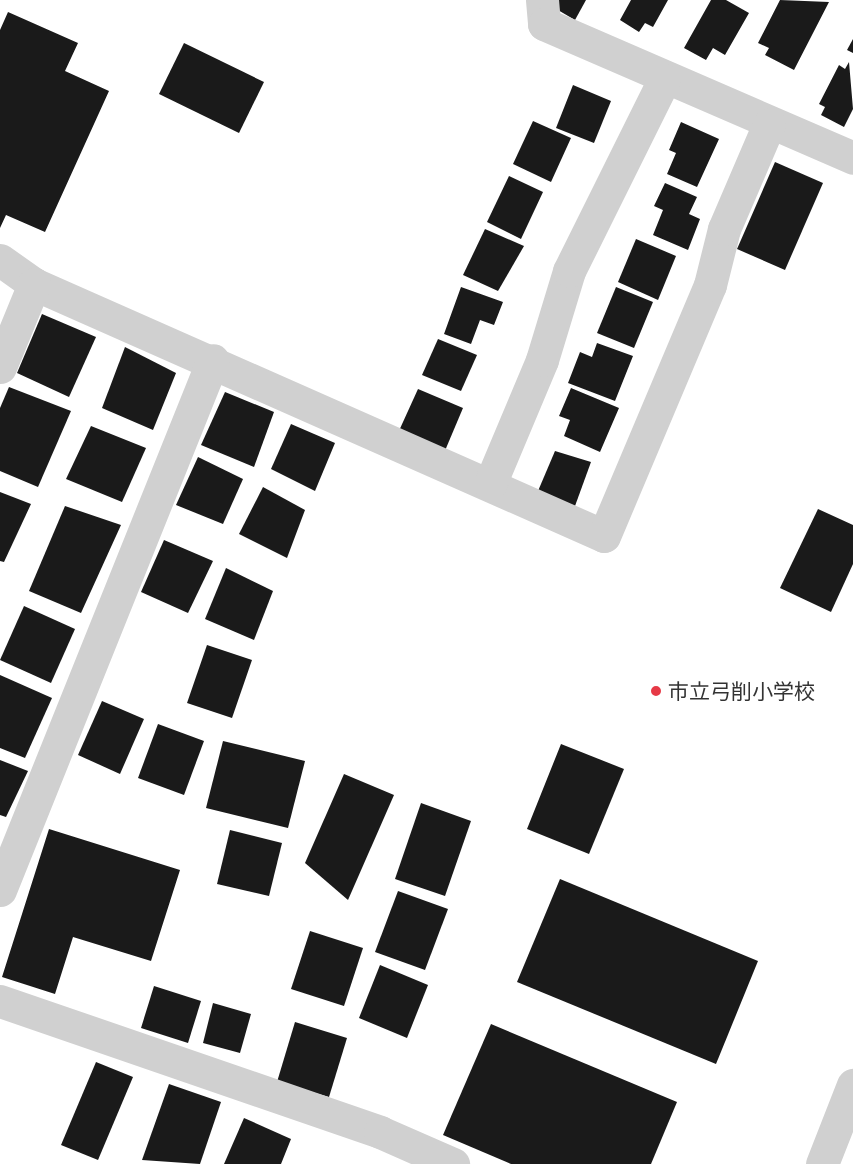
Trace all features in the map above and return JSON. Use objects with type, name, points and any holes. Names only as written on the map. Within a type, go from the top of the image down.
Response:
[{"type":"street","points":[[542,0],[544,24],[664,80],[853,158]]},
{"type":"street","points":[[490,484],[542,360],[570,271],[664,80]]},
{"type":"street","points":[[0,260],[34,284],[213,360],[604,536],[710,285],[724,229],[769,124]]},
{"type":"street","points":[[0,367],[34,284]]},
{"type":"street","points":[[0,890],[213,360]]},
{"type":"street","points":[[0,1001],[380,1132],[453,1164]]},
{"type":"street","points":[[822,1164],[853,1085]]},
{"type":"building","points":[[554,0],[586,0],[575,20],[551,6]]},
{"type":"building","points":[[631,0],[668,0],[653,27],[645,23],[639,32],[620,20]]},
{"type":"building","points":[[711,0],[726,0],[749,13],[725,55],[713,48],[706,60],[684,48]]},
{"type":"building","points":[[780,0],[829,2],[794,70],[765,55],[769,48],[758,43]]},
{"type":"building","points":[[8,12],[78,43],[65,71],[109,91],[45,232],[6,215],[0,228],[0,30]]},
{"type":"building","points":[[853,39],[853,53],[847,50]]},
{"type":"building","points":[[184,43],[264,82],[239,133],[159,94]]},
{"type":"building","points":[[849,62],[853,109],[844,127],[821,115],[825,107],[819,104],[839,65],[845,69]]},
{"type":"building","points":[[573,85],[611,101],[594,143],[556,128]]},
{"type":"building","points":[[533,121],[571,138],[551,182],[513,164]]},
{"type":"building","points":[[681,122],[719,139],[697,187],[667,174],[676,153],[669,150]]},
{"type":"building","points":[[775,162],[823,183],[785,270],[737,249]]},
{"type":"building","points":[[509,176],[543,192],[521,239],[487,222]]},
{"type":"building","points":[[665,183],[697,197],[689,214],[700,219],[688,250],[653,235],[663,210],[654,206]]},
{"type":"building","points":[[485,229],[524,246],[498,291],[463,275]]},
{"type":"building","points":[[636,239],[676,256],[658,300],[618,282]]},
{"type":"building","points":[[461,287],[503,302],[494,325],[480,320],[471,344],[444,334]]},
{"type":"building","points":[[616,287],[653,302],[634,348],[597,333]]},
{"type":"building","points":[[42,314],[96,337],[69,397],[17,373]]},
{"type":"building","points":[[438,339],[477,355],[461,391],[422,375]]},
{"type":"building","points":[[597,343],[633,356],[615,401],[568,383],[580,352],[592,357]]},
{"type":"building","points":[[125,347],[176,373],[153,430],[102,408]]},
{"type":"building","points":[[9,387],[71,411],[38,487],[0,471],[0,408]]},
{"type":"building","points":[[571,388],[619,408],[600,452],[564,436],[570,420],[559,416]]},
{"type":"building","points":[[418,389],[463,408],[444,453],[398,433]]},
{"type":"building","points":[[225,392],[274,412],[254,467],[201,445]]},
{"type":"building","points":[[291,424],[335,443],[315,491],[271,469]]},
{"type":"building","points":[[91,426],[146,448],[122,502],[66,479]]},
{"type":"building","points":[[555,451],[591,462],[575,506],[538,491]]},
{"type":"building","points":[[198,457],[243,479],[223,524],[176,505]]},
{"type":"building","points":[[263,487],[305,510],[287,558],[239,534]]},
{"type":"building","points":[[0,492],[31,504],[4,562],[0,561]]},
{"type":"building","points":[[65,506],[121,525],[81,613],[29,591]]},
{"type":"building","points":[[818,509],[853,525],[853,564],[831,612],[780,588]]},
{"type":"building","points":[[164,540],[213,561],[188,613],[141,592]]},
{"type":"building","points":[[226,568],[273,591],[254,640],[205,619]]},
{"type":"building","points":[[24,606],[75,629],[51,683],[0,660]]},
{"type":"building","points":[[207,645],[252,660],[232,718],[187,703]]},
{"type":"building","points":[[0,675],[52,698],[25,758],[0,748]]},
{"type":"building","points":[[102,701],[144,719],[120,774],[78,755]]},
{"type":"building","points":[[158,724],[204,741],[184,795],[138,778]]},
{"type":"building","points":[[223,741],[305,761],[288,828],[206,808]]},
{"type":"building","points":[[561,744],[624,769],[589,854],[527,829]]},
{"type":"building","points":[[0,760],[28,771],[6,817],[0,815]]},
{"type":"building","points":[[344,774],[394,795],[348,900],[305,863]]},
{"type":"building","points":[[421,803],[471,821],[445,896],[395,879]]},
{"type":"building","points":[[49,829],[180,870],[151,961],[73,937],[55,994],[2,977]]},
{"type":"building","points":[[230,830],[282,843],[269,896],[217,884]]},
{"type":"building","points":[[560,879],[758,961],[716,1064],[517,982]]},
{"type":"building","points":[[398,891],[448,909],[425,970],[375,952]]},
{"type":"building","points":[[310,931],[363,948],[344,1006],[291,989]]},
{"type":"building","points":[[380,965],[428,985],[407,1038],[359,1018]]},
{"type":"building","points":[[154,986],[201,1001],[188,1043],[141,1028]]},
{"type":"building","points":[[213,1003],[251,1014],[240,1053],[203,1043]]},
{"type":"building","points":[[295,1022],[347,1038],[329,1097],[277,1082]]},
{"type":"building","points":[[491,1024],[677,1102],[651,1164],[511,1164],[443,1135]]},
{"type":"building","points":[[96,1062],[133,1077],[98,1160],[61,1145]]},
{"type":"building","points":[[169,1084],[221,1102],[200,1164],[142,1160]]},
{"type":"building","points":[[244,1118],[291,1139],[281,1164],[224,1164]]},
{"type":"place","name":"市立弓削小学校","points":[[656,691]]}]
